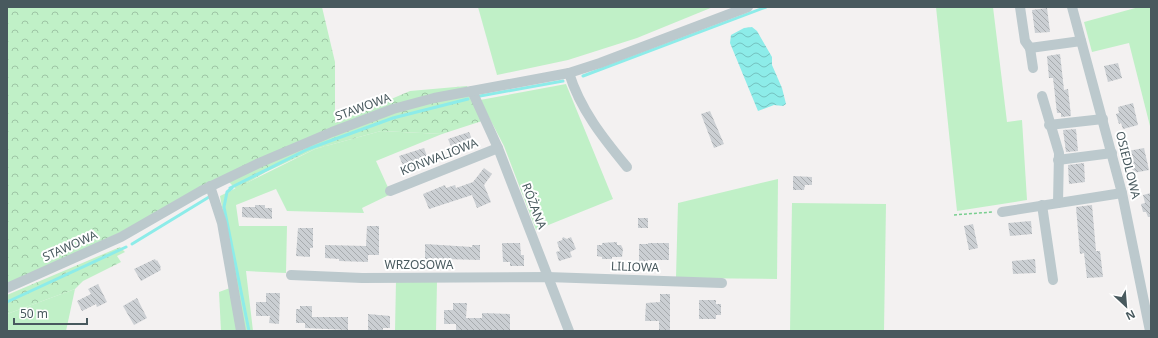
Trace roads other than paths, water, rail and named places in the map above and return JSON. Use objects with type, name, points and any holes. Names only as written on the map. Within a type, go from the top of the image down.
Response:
[{"type":"street","name":"STAWOWA","points":[[7,288],[121,237],[210,186],[295,147],[393,109],[472,91],[569,73],[600,63],[748,7]]},
{"type":"street","points":[[1020,7],[1025,41],[1030,48],[1033,68]]},
{"type":"street","name":"OSIEDLOWA","points":[[1072,7],[1122,193],[1150,331]]},
{"type":"street","points":[[1030,48],[1081,41]]},
{"type":"street","points":[[569,73],[593,124],[627,167]]},
{"type":"street","name":"RÓŻANA","points":[[472,91],[498,148],[569,331]]},
{"type":"street","points":[[1042,96],[1049,124],[1059,153],[1058,203]]},
{"type":"street","points":[[1049,124],[1103,119]]},
{"type":"street","name":"KONWALIOWA","points":[[390,191],[498,148]]},
{"type":"street","points":[[1058,160],[1112,153]]},
{"type":"street","points":[[210,186],[222,223],[240,331]]},
{"type":"street","points":[[1002,212],[1122,193]]},
{"type":"street","points":[[1042,206],[1053,280]]},
{"type":"street","name":"WRZOSOWA","points":[[291,275],[362,278],[547,277]]},
{"type":"street","name":"LILIOWA","points":[[547,277],[722,283]]},
{"type":"water","points":[[752,27],[757,31],[772,57],[772,65],[782,88],[786,104],[783,106],[774,105],[758,111],[730,43],[731,35],[744,28]]},
{"type":"waterway","points":[[583,76],[766,7]]},
{"type":"waterway","points":[[480,96],[563,81]]},
{"type":"waterway","points":[[230,188],[308,149],[393,118],[468,99]]},
{"type":"waterway","points":[[232,188],[227,192],[224,207],[249,331]]},
{"type":"waterway","points":[[132,244],[209,197]]},
{"type":"waterway","points":[[7,302],[126,247]]}]
